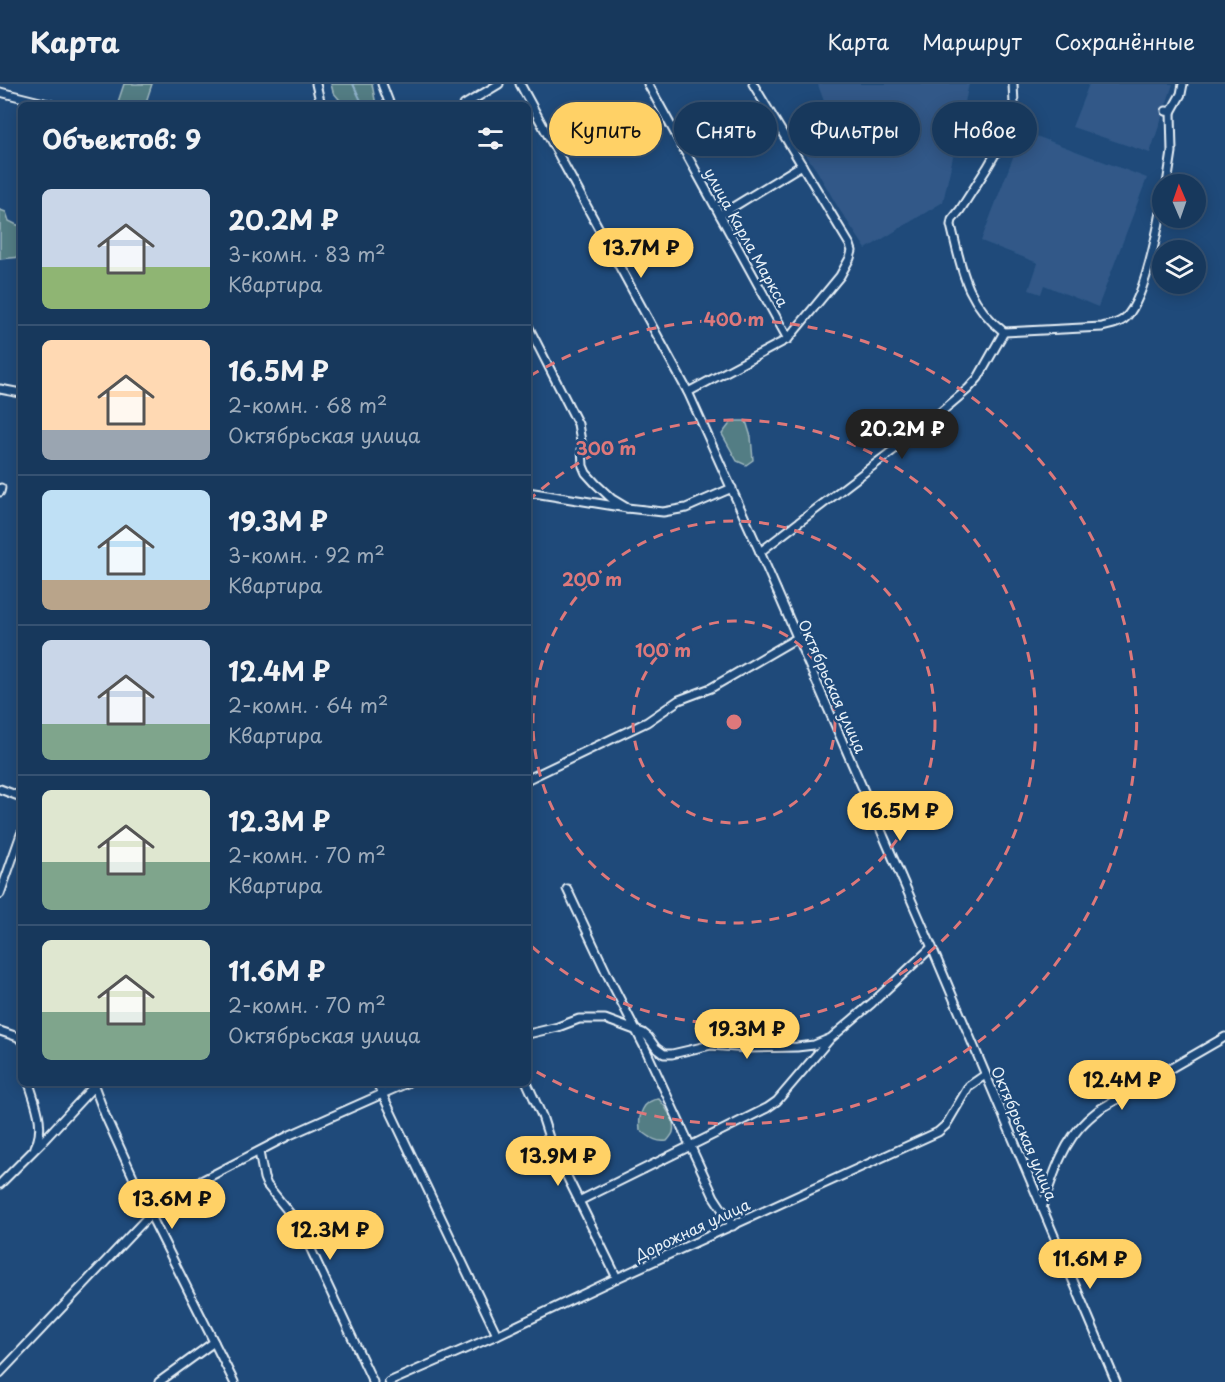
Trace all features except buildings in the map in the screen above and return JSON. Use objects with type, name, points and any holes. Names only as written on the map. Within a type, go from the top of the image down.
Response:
[{"type":"street","points":[[316,84],[320,102]]},
{"type":"street","points":[[382,84],[389,102]]},
{"type":"street","points":[[469,102],[499,84]]},
{"type":"street","name":"Октябрьская улица","points":[[520,84],[530,102]]},
{"type":"street","name":"улица Карла Маркса","points":[[648,84],[788,339]]},
{"type":"street","points":[[688,392],[788,339],[840,276],[852,251],[753,84]]},
{"type":"street","points":[[1013,84],[1013,123],[951,225],[964,280],[976,303],[992,323],[1004,332],[1102,327],[1124,320],[1133,309],[1145,279],[1157,228]]},
{"type":"street","points":[[1169,174],[1172,152],[1169,112],[1181,94],[1183,84]]},
{"type":"street","points":[[0,92],[40,102]]},
{"type":"street","name":"Октябрьская улица","points":[[531,104],[688,392],[732,488],[932,947],[1116,1382]]},
{"type":"street","points":[[720,215],[802,165]]},
{"type":"street","points":[[531,332],[578,424],[583,466],[586,473],[612,499],[627,508]]},
{"type":"street","points":[[760,552],[921,429],[968,389],[978,378],[1004,332]]},
{"type":"street","points":[[0,389],[18,392]]},
{"type":"street","points":[[531,492],[652,512],[686,508],[732,488]]},
{"type":"street","points":[[531,777],[647,722],[679,700],[711,688],[797,638]]},
{"type":"street","points":[[0,789],[18,796]]},
{"type":"street","points":[[0,894],[18,843]]},
{"type":"street","points":[[567,889],[714,1197],[733,1226]]},
{"type":"street","points":[[579,1201],[772,1105],[831,1038],[932,947]]},
{"type":"street","points":[[531,1033],[579,1019],[605,1019],[648,1037],[664,1054],[711,1045],[747,1048],[797,1047],[814,1045],[831,1038]]},
{"type":"street","points":[[0,1031],[18,1037]]},
{"type":"street","points":[[1042,1208],[1057,1163],[1084,1122],[1100,1109],[1225,1037]]},
{"type":"street","name":"Дорожная улица","points":[[389,1382],[497,1335],[938,1132],[946,1125],[969,1086],[986,1075]]},
{"type":"street","points":[[30,1086],[40,1118],[39,1139],[30,1154]]},
{"type":"street","points":[[0,1184],[93,1086]]},
{"type":"street","points":[[94,1086],[105,1115],[150,1214],[234,1382]]},
{"type":"street","points":[[379,1086],[497,1335]]},
{"type":"street","points":[[0,1373],[160,1204],[290,1135],[400,1086]]},
{"type":"street","points":[[527,1086],[542,1116],[550,1144],[617,1278]]},
{"type":"street","points":[[259,1152],[267,1185],[300,1226],[373,1382]]},
{"type":"street","points":[[159,1382],[214,1341]]},
{"type":"shaded area","points":[[969,84],[965,102],[932,102],[932,156],[953,156],[943,202],[866,249],[807,156],[920,156],[920,102],[824,102],[818,85]]},
{"type":"shaded area","points":[[1089,84],[1173,84],[1150,153],[1072,127]]},
{"type":"shaded area","points":[[1037,136],[1147,178],[1098,307],[1044,285],[1041,294],[1029,290],[1038,263],[981,241],[1013,156],[1037,156]]},
{"type":"green space","points":[[124,84],[152,84],[148,102],[118,102]]},
{"type":"green space","points":[[331,84],[372,84],[375,102],[341,102],[333,92]]},
{"type":"green space","points":[[0,210],[6,212],[9,221],[18,225],[18,257],[0,259]]},
{"type":"green space","points":[[732,421],[746,421],[751,437],[753,460],[746,465],[737,461],[722,434]]},
{"type":"green space","points":[[659,1099],[672,1119],[674,1128],[667,1141],[656,1140],[640,1130],[641,1114],[645,1105]]},
{"type":"waterway","points":[[353,84],[362,102]]}]
